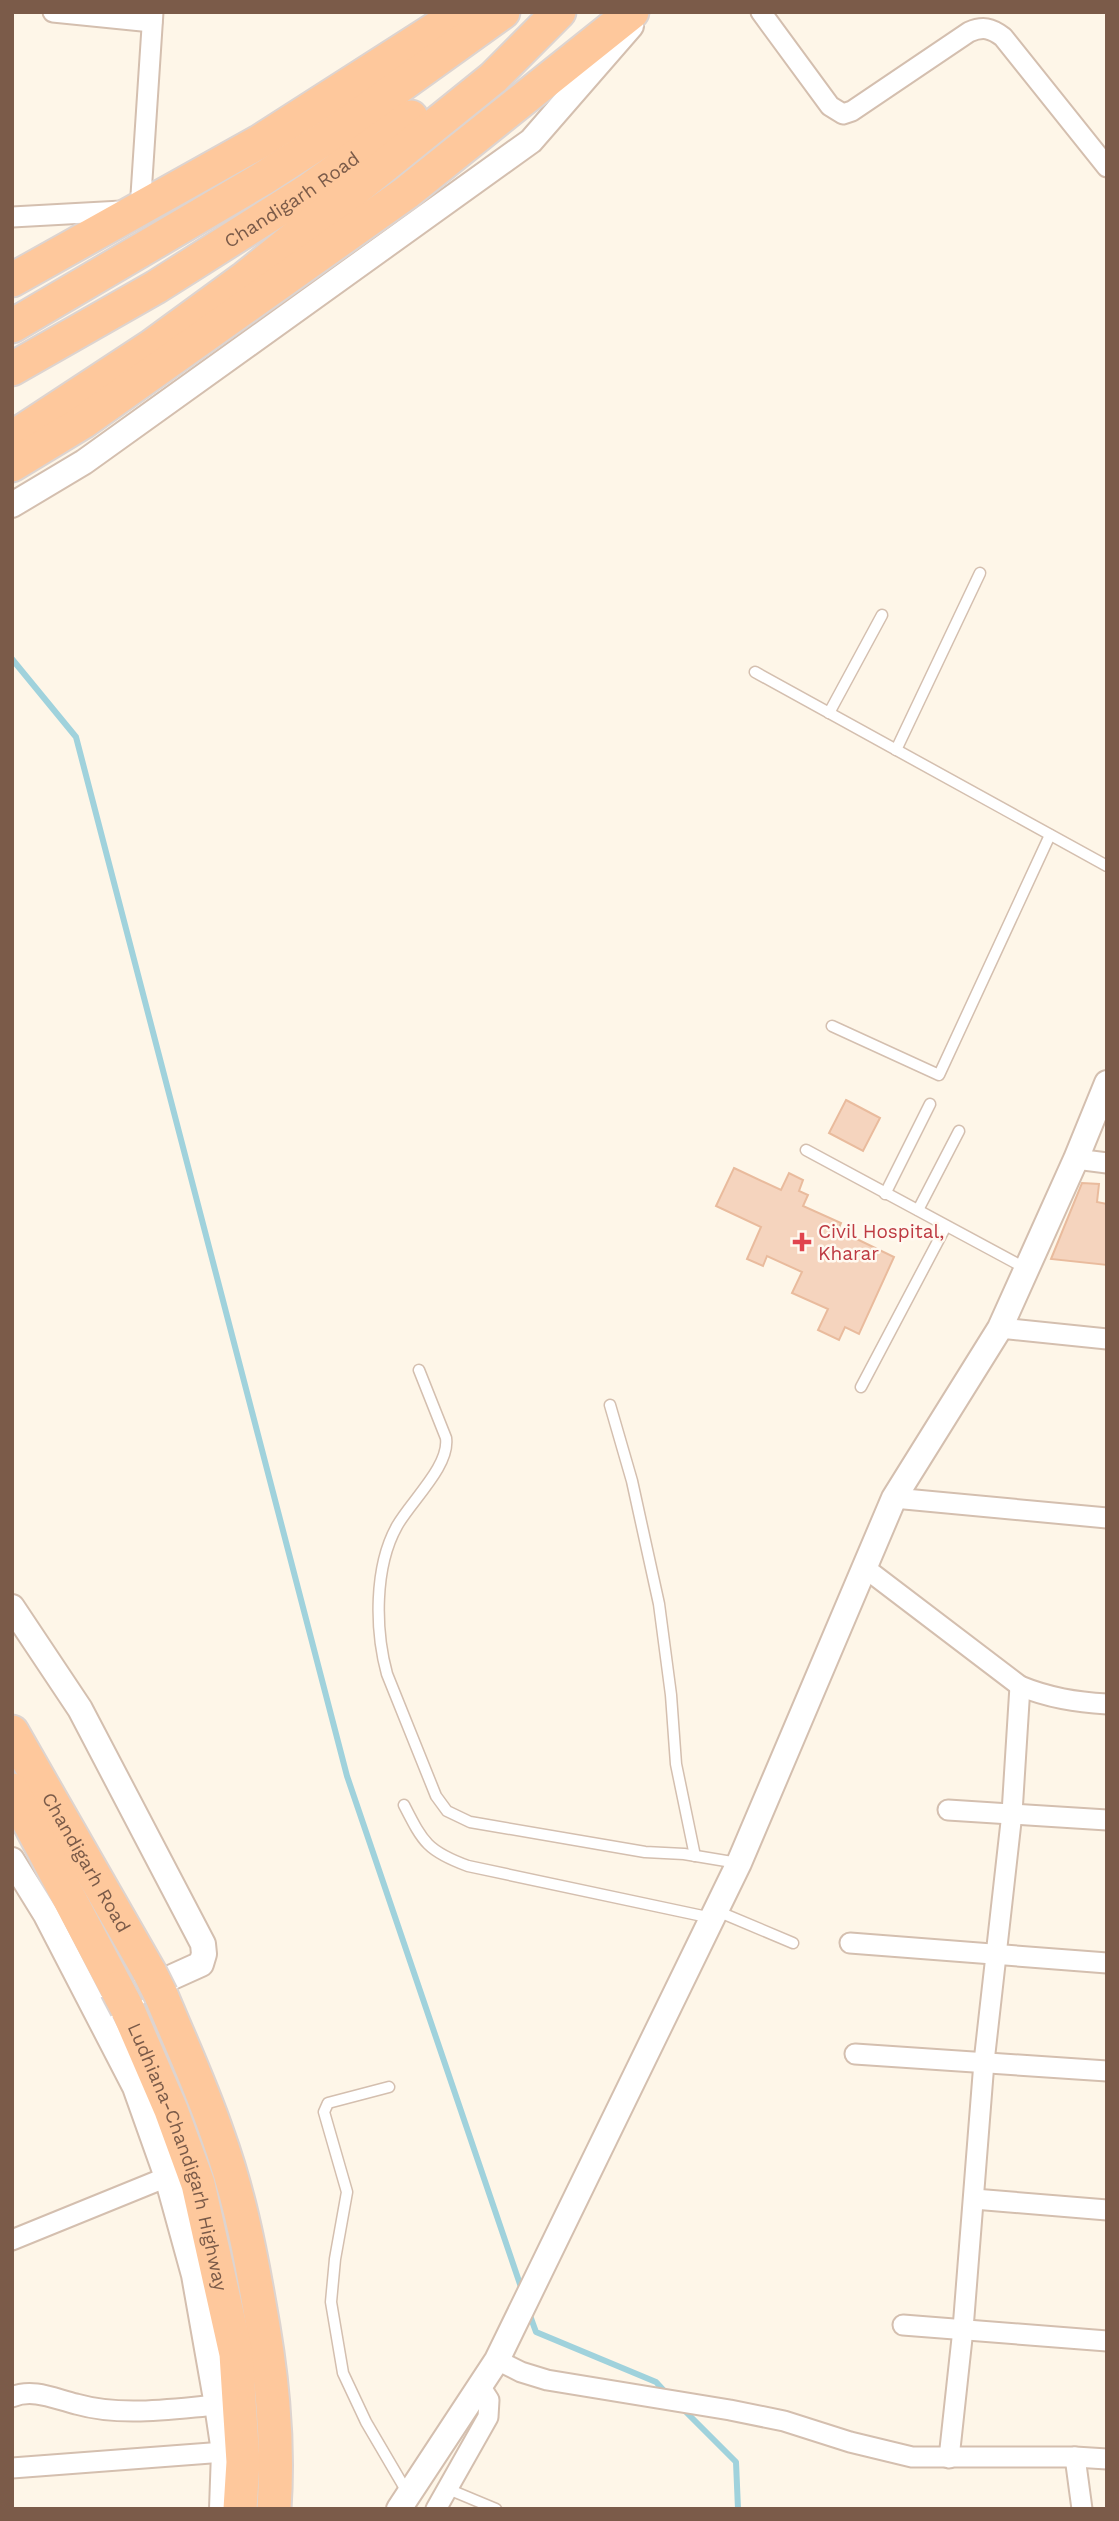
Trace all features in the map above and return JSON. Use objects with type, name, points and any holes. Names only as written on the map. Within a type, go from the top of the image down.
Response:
[{"type":"highway","points":[[12,280],[258,142],[462,12]]},
{"type":"highway","name":"Chandigarh Road","points":[[12,326],[262,179],[340,129],[503,12]]},
{"type":"highway","points":[[17,454],[152,346],[245,278],[493,78],[559,12]]},
{"type":"highway","name":"Chandigarh Road","points":[[12,369],[156,287],[309,190],[559,12]]},
{"type":"highway","points":[[17,454],[83,422],[406,194],[632,12]]},
{"type":"highway","name":"Chandigarh Road","points":[[12,1732],[155,1984],[217,2133],[244,2218],[268,2353],[274,2410],[274,2509]]},
{"type":"highway","name":"Ludhiana-Chandigarh Highway","points":[[12,1790],[113,2003],[171,2110],[198,2185],[236,2354],[243,2462],[240,2509]]},
{"type":"street","points":[[12,217],[140,210],[153,17],[53,12]]},
{"type":"street","points":[[12,505],[43,489],[84,462],[531,141],[643,12]]},
{"type":"street","points":[[761,12],[830,106],[843,114],[852,111],[970,32],[982,27],[993,30],[1003,37],[1107,167]]},
{"type":"street","points":[[405,2503],[497,2360],[739,1863],[894,1498],[1000,1328],[1107,1083]]},
{"type":"street","points":[[1076,1159],[1107,1163]]},
{"type":"street","points":[[1000,1328],[1107,1339]]},
{"type":"street","points":[[894,1498],[1107,1518]]},
{"type":"street","points":[[865,1568],[1020,1686],[1041,1695],[1107,1704]]},
{"type":"street","points":[[12,1607],[80,1709],[203,1944],[201,1964],[113,2003]]},
{"type":"street","points":[[949,2458],[963,2329],[984,2062],[1012,1813],[1020,1686]]},
{"type":"street","points":[[948,1810],[1107,1821]]},
{"type":"street","points":[[12,1860],[46,1915],[113,2003],[135,2087],[167,2177],[194,2275],[224,2452],[222,2509]]},
{"type":"street","points":[[850,1943],[1107,1963]]},
{"type":"street","points":[[855,2054],[1107,2071]]},
{"type":"street","points":[[12,2239],[167,2177]]},
{"type":"street","points":[[974,2199],[1107,2210]]},
{"type":"street","points":[[903,2325],[1107,2341]]},
{"type":"street","points":[[497,2360],[521,2372],[547,2380],[694,2403],[784,2421],[912,2457],[1107,2459]]},
{"type":"street","points":[[436,2509],[488,2417],[489,2400],[481,2386]]},
{"type":"street","points":[[12,2397],[33,2393],[93,2409],[116,2411],[216,2404]]},
{"type":"street","points":[[12,2468],[224,2452]]},
{"type":"street","points":[[1075,2457],[1082,2509]]},
{"type":"lane","points":[[896,750],[981,573]]},
{"type":"lane","points":[[829,713],[882,615]]},
{"type":"lane","points":[[755,672],[1107,866]]},
{"type":"lane","points":[[832,1026],[939,1075],[1050,835]]},
{"type":"lane","points":[[884,1194],[930,1104]]},
{"type":"lane","points":[[918,1210],[959,1131]]},
{"type":"lane","points":[[806,1150],[1026,1269]]},
{"type":"lane","points":[[861,1387],[946,1226]]},
{"type":"lane","points":[[419,1370],[448,1447],[436,1472],[391,1540],[385,1560],[378,1616],[382,1657],[387,1674],[436,1796],[447,1811],[470,1822],[645,1852],[739,1863]]},
{"type":"lane","points":[[610,1405],[632,1481],[659,1604],[671,1695],[676,1765],[695,1856]]},
{"type":"lane","points":[[404,1805],[427,1845],[458,1863],[714,1914],[793,1943]]},
{"type":"lane","points":[[389,2087],[328,2103],[324,2112],[346,2192],[331,2302],[343,2373],[405,2503]]},
{"type":"lane","points":[[448,2489],[496,2509]]},
{"type":"building","points":[[846,1100],[880,1118],[863,1151],[829,1133]]},
{"type":"building","points":[[734,1168],[781,1190],[789,1173],[803,1180],[799,1191],[808,1195],[803,1206],[841,1223],[838,1230],[894,1257],[859,1334],[845,1327],[839,1340],[818,1330],[828,1309],[792,1293],[802,1272],[767,1256],[763,1266],[747,1259],[761,1227],[716,1206]]},
{"type":"building","points":[[1082,1183],[1099,1184],[1097,1202],[1107,1204],[1107,1265],[1051,1259]]},
{"type":"waterway","points":[[12,659],[76,737],[347,1776],[523,2293]]},
{"type":"waterway","points":[[528,2310],[536,2332],[656,2382],[668,2395]]},
{"type":"waterway","points":[[681,2407],[736,2462],[738,2509]]},
{"type":"place","name":"Civil Hospital, Kharar","points":[[802,1242]]}]
